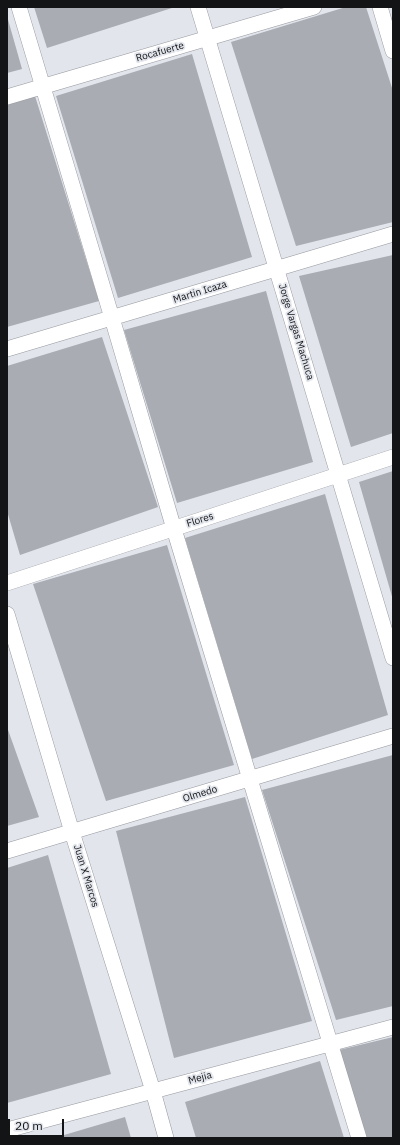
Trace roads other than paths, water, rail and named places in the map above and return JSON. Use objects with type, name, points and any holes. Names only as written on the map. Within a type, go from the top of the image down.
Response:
[{"type":"street","points":[[19,7],[174,529],[359,1138]]},
{"type":"street","name":"Jorge Vargas Machuca","points":[[198,7],[393,658]]},
{"type":"street","name":"Rocafuerte","points":[[7,97],[314,7]]},
{"type":"street","points":[[380,7],[393,51]]},
{"type":"street","name":"Martin Icaza","points":[[7,349],[393,234]]},
{"type":"street","name":"Flores","points":[[7,583],[393,457]]},
{"type":"street","name":"Juan X Marcos","points":[[7,614],[72,832],[153,1091],[166,1138]]},
{"type":"street","name":"Olmedo","points":[[7,851],[393,736]]},
{"type":"street","name":"Mejia","points":[[7,1130],[393,1027]]}]
